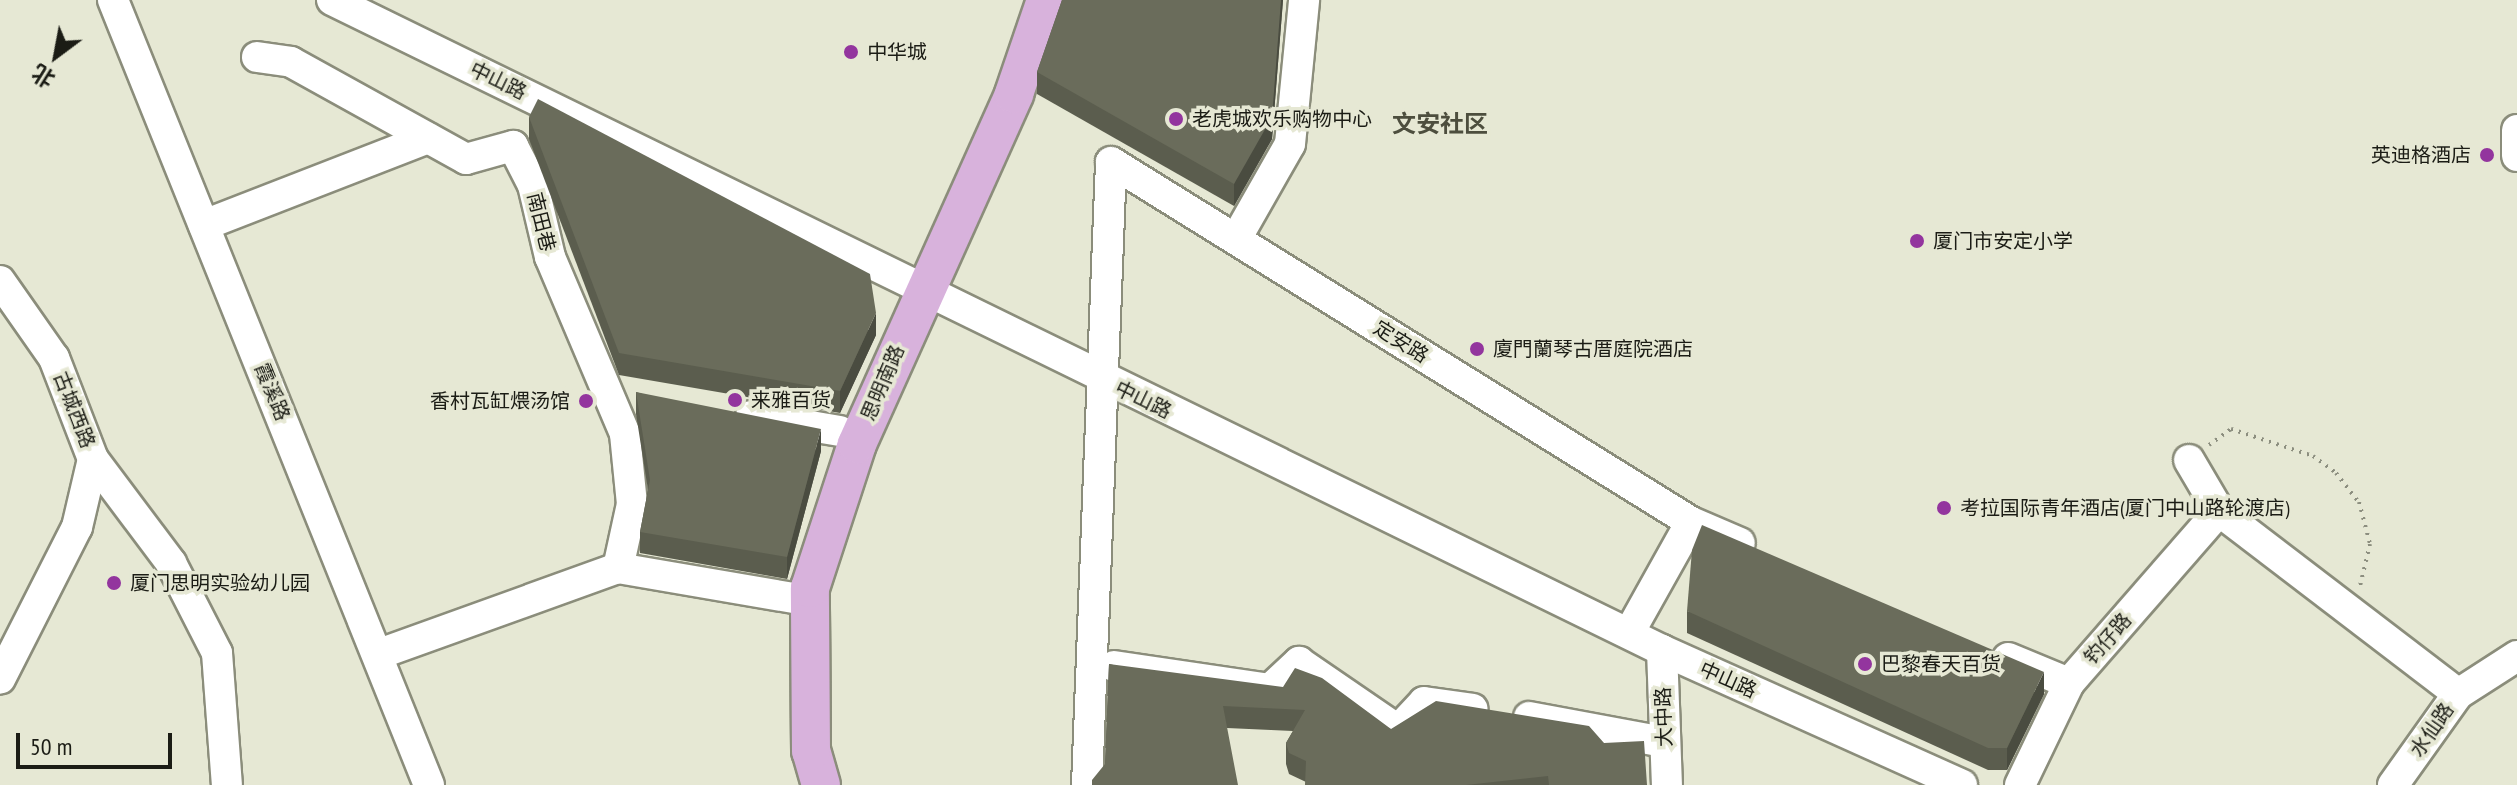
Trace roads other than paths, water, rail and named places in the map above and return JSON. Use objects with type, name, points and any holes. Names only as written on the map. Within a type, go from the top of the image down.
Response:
[{"type":"main road","name":"思明南路","points":[[821,785],[810,737],[810,588],[857,444],[1022,0]]},
{"type":"main road","name":"思明南路","points":[[803,785],[791,717],[793,598],[840,431],[1014,94],[1046,0]]},
{"type":"street","name":"霞溪路","points":[[113,0],[379,654],[429,785]]},
{"type":"street","name":"中山路","points":[[332,0],[916,285],[1105,381],[1662,650],[1962,785]]},
{"type":"street","points":[[1236,239],[1290,144],[1304,0]]},
{"type":"street","points":[[257,57],[291,62],[466,159],[513,146],[539,102]]},
{"type":"street","points":[[2517,130],[2517,156]]},
{"type":"street","points":[[204,225],[428,138]]},
{"type":"street","name":"南田巷","points":[[513,146],[533,185],[550,257],[625,434],[632,504],[618,568]]},
{"type":"street","name":"定安路","points":[[1105,381],[1111,162],[1691,522]]},
{"type":"street","name":"古城西路","points":[[0,281],[54,358],[93,459],[77,527],[0,679]]},
{"type":"street","points":[[1087,785],[1105,381]]},
{"type":"street","points":[[608,391],[639,397]]},
{"type":"street","points":[[716,410],[840,431]]},
{"type":"street","points":[[93,459],[171,563],[217,653],[227,785]]},
{"type":"street","points":[[2189,460],[2219,511],[2458,694]]},
{"type":"street","name":"钓仔路","points":[[1982,646],[2069,683],[2219,511]]},
{"type":"street","points":[[1629,633],[1691,522],[1764,553]]},
{"type":"street","points":[[379,654],[618,568],[793,598]]},
{"type":"street","name":"大中路","points":[[1662,650],[1667,785]]},
{"type":"street","points":[[1094,665],[1270,689],[1299,662],[1398,730],[1424,702],[1664,742]]},
{"type":"street","name":"水仙路","points":[[2393,785],[2458,694],[2510,670]]},
{"type":"street","points":[[2020,785],[2069,683]]},
{"type":"place","name":"中华城","points":[[851,52]]},
{"type":"place","name":"老虎城欢乐购物中心","points":[[1176,119]]},
{"type":"place","name":"英迪格酒店","points":[[2487,155]]},
{"type":"place","name":"厦门市安定小学","points":[[1917,241]]},
{"type":"place","name":"廈門蘭琴古厝庭院酒店","points":[[1477,349]]},
{"type":"place","name":"来雅百货","points":[[735,400]]},
{"type":"place","name":"香村瓦缸煨汤馆","points":[[586,401]]},
{"type":"place","name":"考拉国际青年酒店(厦门中山路轮渡店)","points":[[1944,508]]},
{"type":"place","name":"厦门思明实验幼儿园","points":[[114,583]]},
{"type":"place","name":"巴黎春天百货","points":[[1865,664]]},
{"type":"district","name":"文安社区","points":[[1440,124]]}]
